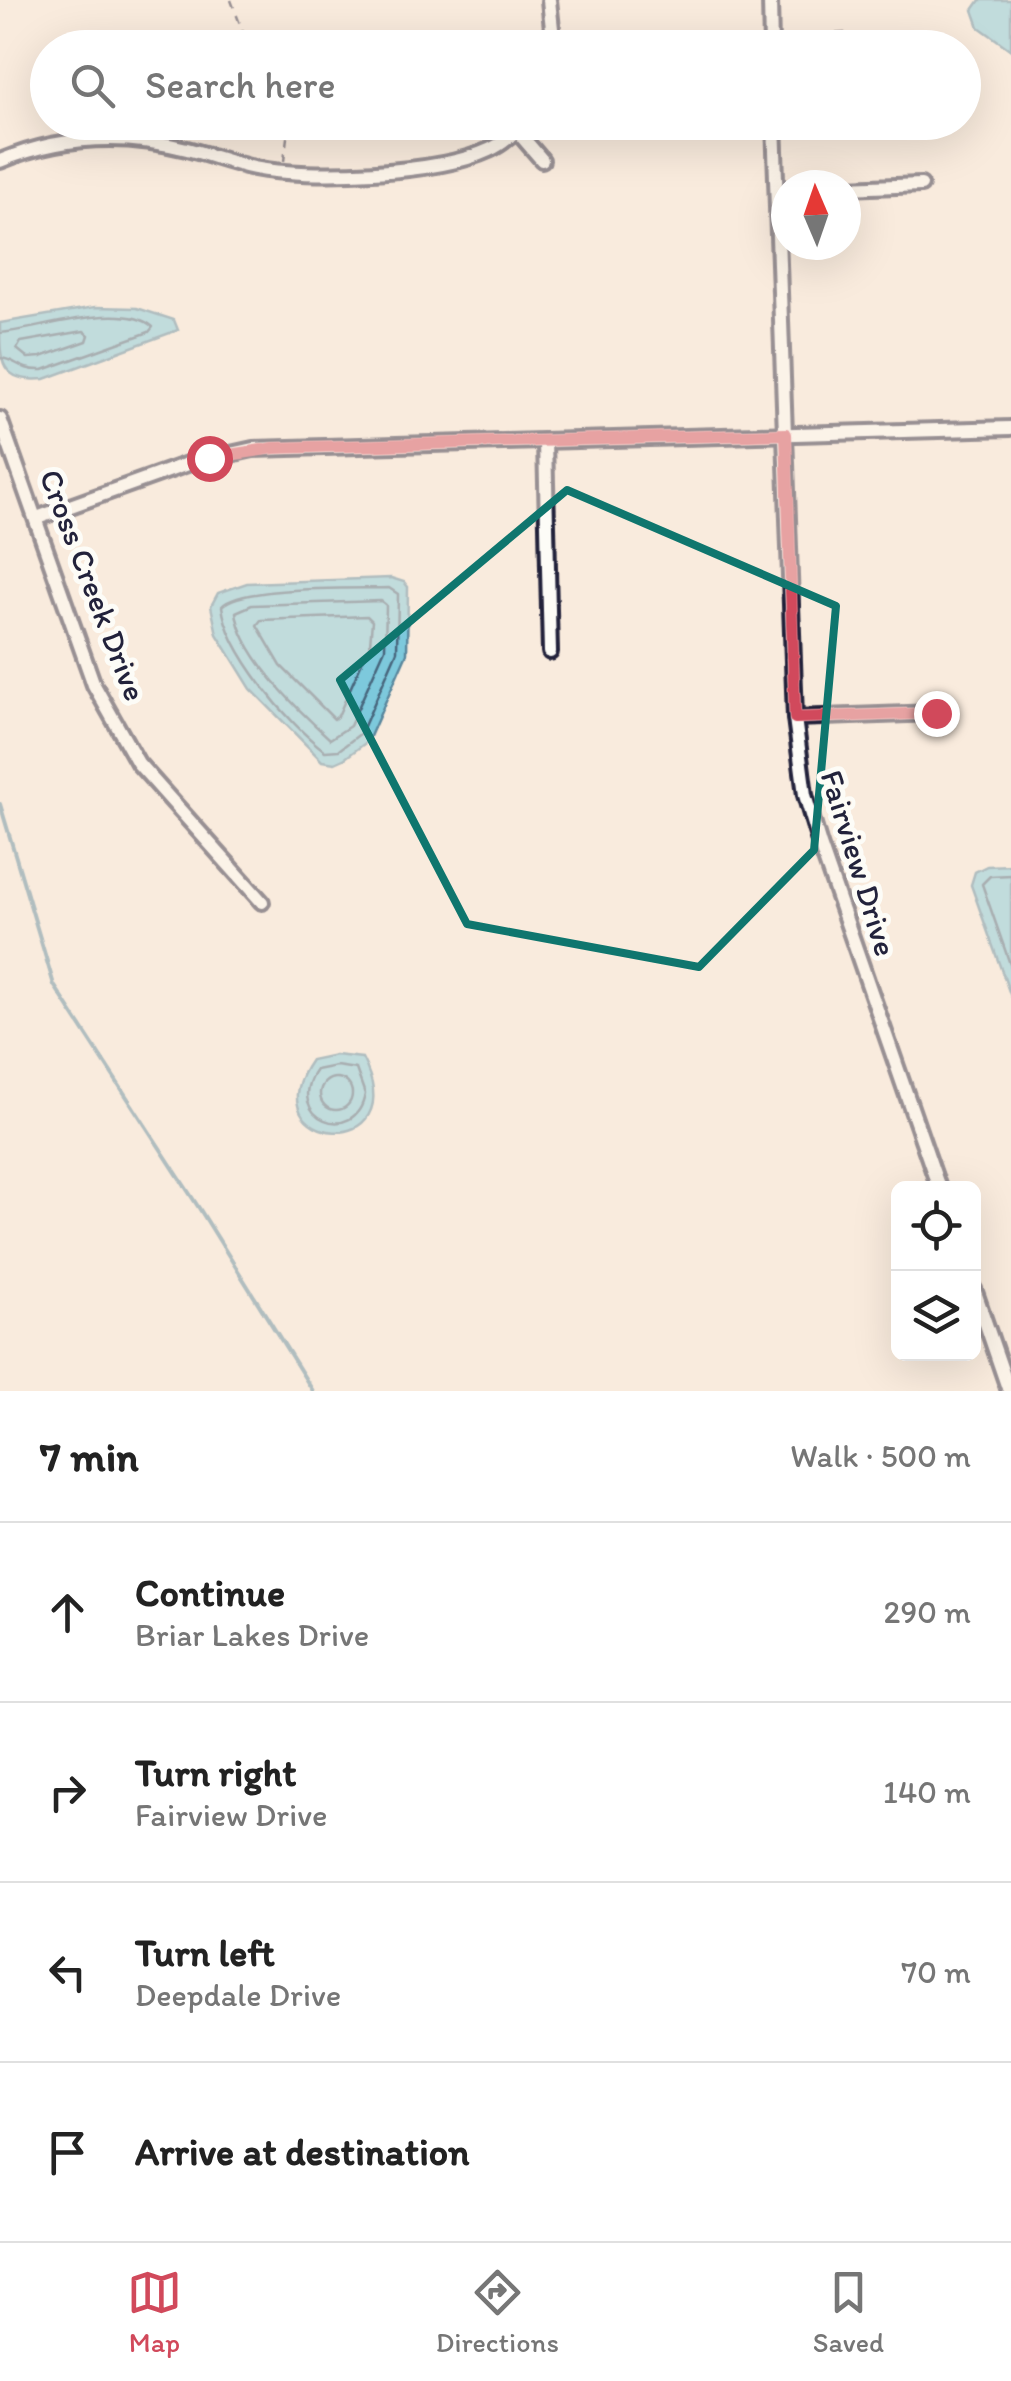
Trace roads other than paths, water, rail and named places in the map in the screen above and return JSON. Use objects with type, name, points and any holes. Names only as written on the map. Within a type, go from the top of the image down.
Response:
[{"type":"street","points":[[548,0],[552,30]]},
{"type":"street","points":[[770,0],[771,30]]},
{"type":"street","points":[[0,161],[59,142],[98,140]]},
{"type":"street","points":[[128,140],[160,143],[283,172],[382,171],[452,161],[488,151],[503,140]]},
{"type":"street","points":[[529,140],[542,160]]},
{"type":"street","name":"Fairview Drive","points":[[776,140],[779,170]]},
{"type":"street","points":[[861,187],[921,185]]},
{"type":"street","name":"Fairview Drive","points":[[782,260],[795,718],[805,796],[937,1181]]},
{"type":"street","name":"Cross Creek Drive","points":[[0,418],[94,685],[138,763],[262,902]]},
{"type":"street","points":[[37,518],[190,464],[274,448],[1011,428]]},
{"type":"street","points":[[546,441],[550,652]]},
{"type":"street","points":[[795,718],[936,713]]},
{"type":"street","points":[[981,1309],[1009,1391]]},
{"type":"water","points":[[980,0],[1011,0],[1011,50],[979,27],[973,10]]},
{"type":"water","points":[[95,307],[137,308],[174,320],[178,330],[45,379],[19,377],[6,367],[0,323]]},
{"type":"water","points":[[391,578],[408,587],[407,653],[368,741],[335,763],[322,761],[251,689],[217,634],[211,606],[218,593],[247,583]]},
{"type":"water","points":[[1011,865],[1011,997],[971,885],[975,872],[987,866]]},
{"type":"water","points":[[335,1055],[362,1058],[373,1092],[369,1115],[354,1128],[334,1132],[314,1126],[301,1112],[298,1090],[311,1060]]},
{"type":"waterway","points":[[0,804],[54,985],[313,1391]]}]
